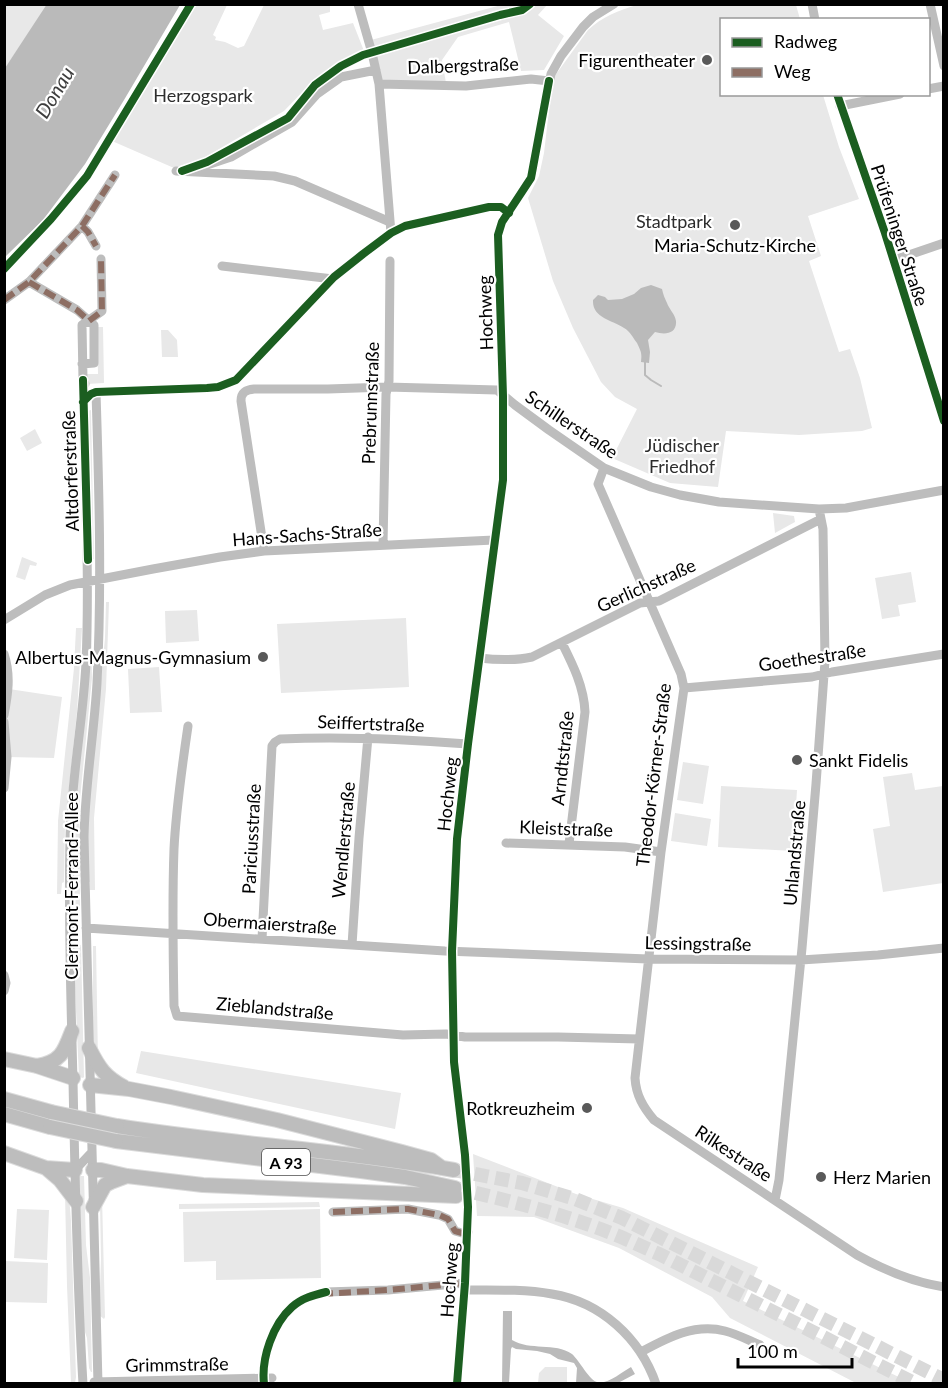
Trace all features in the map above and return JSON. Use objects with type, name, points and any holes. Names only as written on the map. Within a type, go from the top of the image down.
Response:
[{"type":"highway","points":[[37,1066],[48,1064],[61,1056],[72,1030]]},
{"type":"highway","points":[[90,1048],[106,1076],[129,1089]]},
{"type":"highway","points":[[4,1059],[37,1066],[73,1078]]},
{"type":"highway","points":[[90,1085],[129,1089]]},
{"type":"highway","name":"A 93","points":[[4,1099],[117,1126],[448,1169],[432,1160],[350,1138],[129,1089]]},
{"type":"highway","name":"A 93","points":[[4,1114],[50,1127],[116,1141],[372,1172],[405,1177],[456,1192],[203,1185],[127,1176]]},
{"type":"highway","points":[[4,1153],[46,1168],[75,1170]]},
{"type":"highway","points":[[46,1168],[60,1180],[76,1200]]},
{"type":"highway","points":[[93,1170],[127,1176]]},
{"type":"highway","points":[[93,1207],[105,1185],[127,1176]]},
{"type":"street","points":[[358,4],[379,84],[392,233]]},
{"type":"street","name":"Hochweg","points":[[457,1383],[468,1207],[465,1155],[452,1036],[452,951],[458,838],[468,744],[503,480],[498,235],[502,222],[531,178],[551,74],[561,56],[583,27],[593,17],[614,4]]},
{"type":"street","points":[[930,4],[944,66]]},
{"type":"street","points":[[187,172],[231,157],[292,122],[317,94],[340,77],[376,70]]},
{"type":"street","name":"Dalbergstraße","points":[[379,84],[466,86],[531,79],[549,81]]},
{"type":"street","name":"Prüfeninger Straße","points":[[838,96],[894,260],[944,421]]},
{"type":"street","points":[[840,106],[890,96]]},
{"type":"street","points":[[176,171],[285,178],[390,222]]},
{"type":"street","points":[[4,300],[29,282],[82,226],[115,175]]},
{"type":"street","points":[[83,402],[96,392],[207,388],[236,380],[333,279],[392,233],[405,226],[489,207],[501,207],[509,213]]},
{"type":"street","points":[[82,226],[96,246]]},
{"type":"street","points":[[894,260],[944,243]]},
{"type":"street","name":"Altdorferstraße","points":[[88,582],[82,325],[102,310],[101,259]]},
{"type":"street","name":"Prebrunnstraße","points":[[383,545],[386,394],[389,381],[390,261]]},
{"type":"street","points":[[222,266],[333,279]]},
{"type":"street","points":[[29,282],[77,310],[89,321]]},
{"type":"street","name":"Altdorferstraße","points":[[83,380],[86,386],[96,392],[100,580]]},
{"type":"street","points":[[264,551],[241,401],[244,392],[254,389],[387,387],[497,390],[503,396]]},
{"type":"street","name":"Schillerstraße","points":[[503,396],[604,468],[651,488],[703,500],[756,506],[846,508],[944,490]]},
{"type":"street","name":"Theodor-Körner-Straße","points":[[604,468],[598,484],[681,674],[684,688],[648,959]]},
{"type":"street","name":"Uhlandstraße","points":[[775,1200],[801,960],[825,661],[823,529],[819,508]]},
{"type":"street","name":"Gerlichstraße","points":[[479,658],[519,660],[532,657],[640,603],[659,601],[821,519]]},
{"type":"street","name":"Hans-Sachs-Straße","points":[[4,620],[45,596],[70,585],[153,568],[264,551],[494,540]]},
{"type":"street","name":"Clermont-Ferrand-Allee","points":[[98,1383],[84,837],[97,686],[100,580]]},
{"type":"street","name":"Clermont-Ferrand-Allee","points":[[83,1383],[73,1101],[69,896],[70,834],[86,662],[88,582]]},
{"type":"street","name":"Arndtstraße","points":[[562,642],[585,701],[569,844]]},
{"type":"street","points":[[4,654],[9,689],[4,715]]},
{"type":"street","name":"Goethestraße","points":[[684,688],[812,677],[944,654]]},
{"type":"street","points":[[4,722],[7,757],[4,788]]},
{"type":"street","points":[[172,933],[174,848],[188,726]]},
{"type":"street","name":"Seiffertstraße","points":[[275,742],[280,739],[368,737],[468,744]]},
{"type":"street","name":"Wendlerstraße","points":[[352,945],[368,737]]},
{"type":"street","name":"Pariciusstraße","points":[[262,939],[272,746],[275,742]]},
{"type":"street","name":"Kleiststraße","points":[[506,843],[625,847],[661,852]]},
{"type":"street","name":"Obermaierstraße","points":[[86,928],[452,951]]},
{"type":"street","name":"Zieblandstraße","points":[[172,933],[174,1006],[177,1016],[403,1035],[452,1036]]},
{"type":"street","name":"Lessingstraße","points":[[452,951],[648,959],[801,960],[944,948]]},
{"type":"street","name":"Rilkestraße","points":[[648,959],[635,1078],[642,1104],[654,1120],[875,1266],[906,1278],[944,1287]]},
{"type":"street","points":[[4,975],[6,983],[4,991]]},
{"type":"street","points":[[452,1036],[639,1039]]},
{"type":"street","points":[[73,1078],[90,1085],[73,1101]]},
{"type":"street","points":[[75,1170],[92,1152]]},
{"type":"street","points":[[75,1170],[93,1170]]},
{"type":"street","name":"Hochweg","points":[[333,1212],[408,1209],[439,1215],[448,1219],[455,1231],[468,1232]]},
{"type":"street","points":[[326,1292],[464,1286],[540,1292],[571,1298],[604,1315],[618,1326],[641,1352],[656,1383]]},
{"type":"street","points":[[641,1352],[678,1333],[701,1329],[727,1331],[760,1345]]},
{"type":"street","name":"Grimmstraße","points":[[83,1383],[272,1378]]},
{"type":"green space","points":[[505,4],[547,5],[538,15],[564,36],[544,70],[521,71],[509,22],[458,37],[442,60],[446,83],[380,82],[371,40]]},
{"type":"green space","points":[[5,5],[48,5],[5,68]]},
{"type":"green space","name":"Herzogspark","points":[[192,5],[227,5],[213,35],[216,37],[215,40],[238,48],[244,46],[264,5],[330,5],[330,12],[319,15],[323,30],[353,23],[364,51],[339,63],[313,81],[284,111],[202,159],[174,168],[112,141]]},
{"type":"green space","name":"Stadtpark","points":[[637,5],[796,5],[800,18],[720,18],[720,96],[823,96],[839,147],[859,199],[808,216],[821,256],[809,261],[839,352],[850,349],[860,378],[872,428],[862,431],[799,435],[726,431],[718,487],[670,483],[612,458],[637,409],[615,397],[601,382],[573,328],[553,281],[528,198],[539,176],[544,153],[554,77],[588,30],[611,14]]},
{"type":"green space","points":[[97,327],[103,327],[104,383],[87,384],[85,374],[98,374]]},
{"type":"green space","points":[[161,330],[168,330],[177,340],[178,357],[162,357]]},
{"type":"green space","points":[[91,410],[94,559],[89,494],[87,411]]},
{"type":"green space","points":[[35,429],[42,443],[27,451],[20,438]]},
{"type":"green space","points":[[773,513],[794,516],[795,522],[775,533]]},
{"type":"green space","points":[[22,557],[37,563],[36,566],[30,565],[25,580],[16,577]]},
{"type":"green space","points":[[911,572],[916,602],[898,605],[900,616],[882,619],[875,578]]},
{"type":"green space","points":[[106,602],[109,602],[106,689],[94,818],[95,890],[90,890],[87,824],[105,638]]},
{"type":"green space","points":[[197,610],[199,641],[166,643],[165,611]]},
{"type":"green space","points":[[406,618],[409,687],[281,693],[277,624]]},
{"type":"green space","points":[[76,628],[82,628],[77,712],[65,825],[64,882],[61,894],[57,894],[58,821]]},
{"type":"green space","points":[[91,629],[92,678],[79,809],[80,906],[72,906],[74,816]]},
{"type":"green space","points":[[159,667],[162,712],[130,713],[128,669]]},
{"type":"green space","points":[[9,689],[62,697],[54,758],[7,757],[5,722]]},
{"type":"green space","points":[[683,762],[709,766],[703,804],[677,800]]},
{"type":"green space","points":[[912,773],[915,790],[943,786],[943,883],[883,892],[873,829],[890,826],[883,777]]},
{"type":"green space","points":[[721,786],[797,790],[793,851],[718,847]]},
{"type":"green space","points":[[675,813],[711,819],[707,846],[671,841]]},
{"type":"green space","points":[[73,944],[81,945],[83,1078],[79,1077]]},
{"type":"green space","points":[[93,946],[96,946],[98,1060],[93,1045]]},
{"type":"green space","points":[[141,1051],[401,1093],[395,1129],[136,1073]]},
{"type":"green space","points":[[473,1154],[576,1194],[623,1208],[758,1267],[743,1301],[911,1383],[856,1383],[730,1318],[712,1297],[619,1248],[534,1217],[477,1216]]},
{"type":"green space","points":[[78,1176],[84,1176],[86,1245],[90,1278],[92,1372],[89,1368],[87,1338],[83,1326]]},
{"type":"green space","points":[[65,1193],[70,1207],[71,1221],[75,1383],[71,1383]]},
{"type":"green space","points":[[102,1196],[104,1319],[99,1315],[100,1202]]},
{"type":"green space","points":[[319,1202],[320,1207],[179,1209],[179,1204]]},
{"type":"green space","points":[[17,1209],[49,1210],[47,1260],[14,1258]]},
{"type":"green space","points":[[320,1209],[321,1278],[216,1280],[216,1261],[184,1262],[183,1212]]},
{"type":"green space","points":[[5,1261],[48,1263],[47,1303],[5,1302]]},
{"type":"green space","points":[[545,1367],[567,1367],[567,1383],[538,1383],[539,1373]]},
{"type":"water","name":"Donau","points":[[47,4],[180,5],[85,164],[43,220],[5,257],[5,68]]},
{"type":"water","points":[[651,285],[662,289],[676,325],[675,329],[666,333],[655,332],[648,340],[649,363],[641,362],[640,350],[630,333],[599,315],[593,300],[598,295],[608,300],[622,299]]},
{"type":"water","points":[[503,1311],[512,1311],[512,1340],[527,1345],[565,1350],[575,1357],[594,1381],[605,1382],[631,1367],[635,1374],[618,1383],[576,1383],[577,1368],[574,1363],[558,1359],[550,1354],[512,1347],[509,1383],[502,1383]]},
{"type":"waterway","points":[[645,362],[645,375],[661,386]]},
{"type":"tunnel","points":[[454,1170],[522,1183],[575,1199],[622,1218],[944,1380]]},
{"type":"tunnel","points":[[455,1188],[557,1214],[622,1237],[916,1384]]},
{"type":"marked path","points":[[4,300],[29,282],[82,226],[115,175]]},
{"type":"marked path","points":[[82,226],[96,246]]},
{"type":"marked path","points":[[29,282],[77,310],[89,321],[102,311],[101,259]]},
{"type":"marked path","points":[[333,1212],[408,1209],[439,1215],[448,1219],[455,1231],[468,1232]]},
{"type":"marked path","points":[[321,1294],[465,1283]]},
{"type":"cycle path","points":[[4,269],[87,176],[191,4]]},
{"type":"cycle path","points":[[182,171],[207,162],[288,118],[315,85],[341,66],[363,55],[522,10],[530,4]]},
{"type":"cycle path","points":[[457,1384],[468,1207],[465,1155],[454,1062],[452,951],[457,839],[503,480],[498,235],[502,222],[531,178],[549,81]]},
{"type":"cycle path","points":[[838,96],[885,233],[944,421]]},
{"type":"cycle path","points":[[83,402],[96,392],[207,388],[218,387],[236,380],[334,277],[391,233],[405,226],[489,207],[501,207],[509,213]]},
{"type":"cycle path","points":[[83,380],[88,560]]},
{"type":"cycle path","points":[[264,1384],[264,1363],[270,1342],[285,1314],[300,1301],[326,1292]]},
{"type":"place","name":"Figurentheater","points":[[707,60]]},
{"type":"place","name":"Maria-Schutz-Kirche","points":[[735,225]]},
{"type":"place","name":"Albertus-Magnus-Gymnasium","points":[[263,657]]},
{"type":"place","name":"Sankt Fidelis","points":[[797,760]]},
{"type":"place","name":"Rotkreuzheim","points":[[587,1108]]},
{"type":"place","name":"Herz Marien","points":[[821,1177]]},
{"type":"park label","name":"Jüdischer Friedhof","points":[[682,455]]}]
